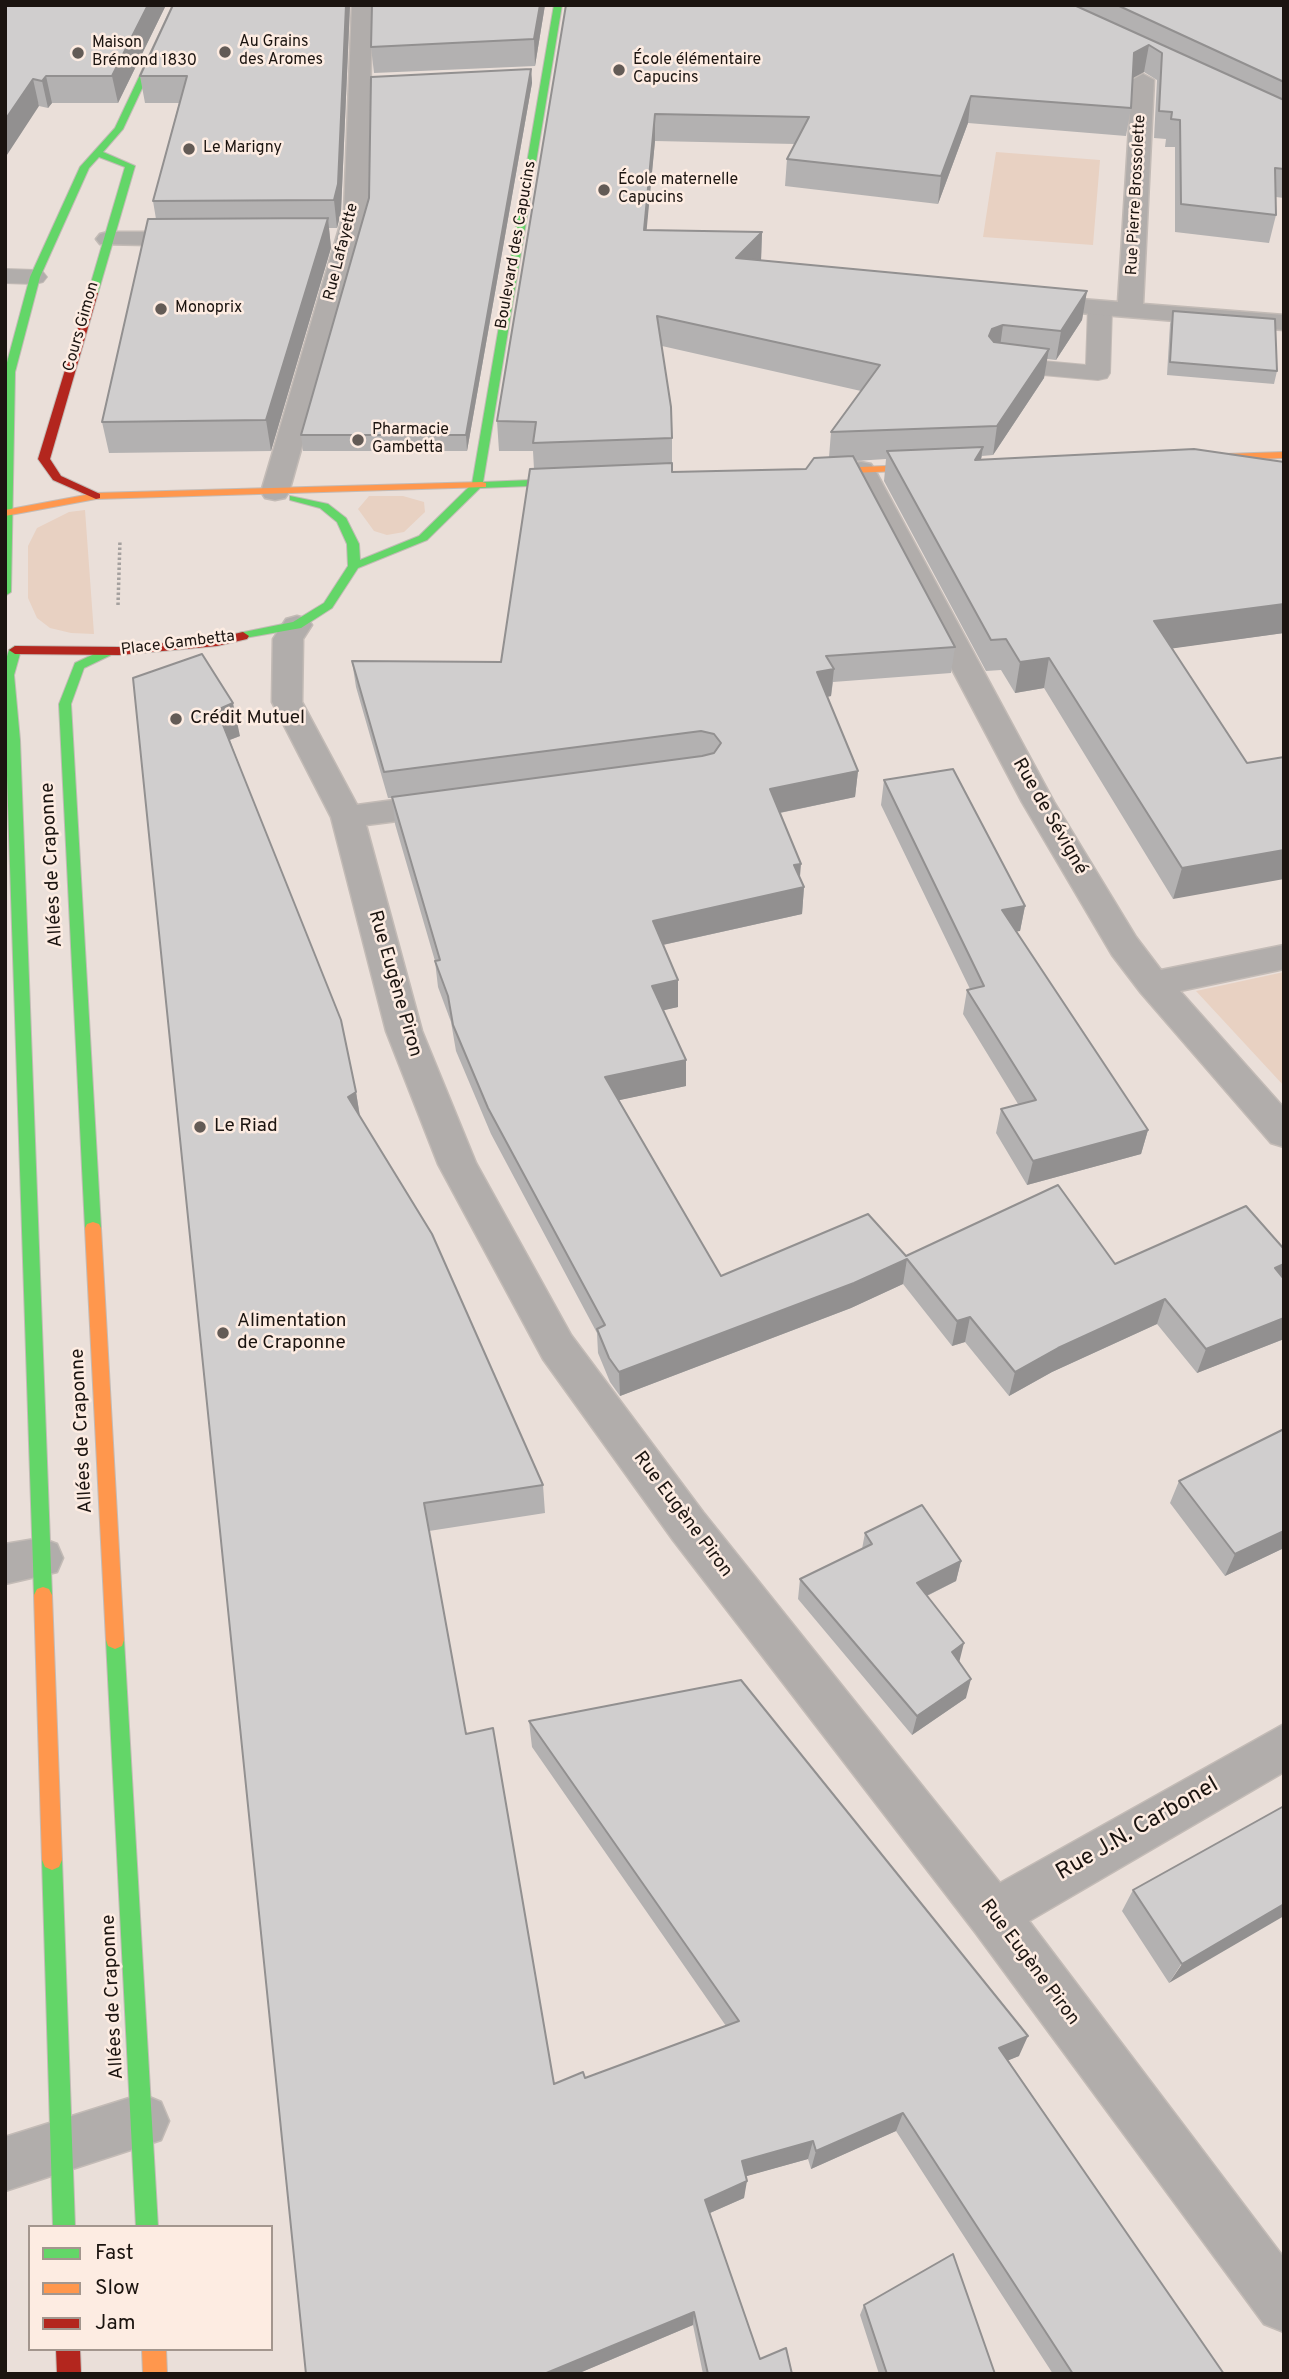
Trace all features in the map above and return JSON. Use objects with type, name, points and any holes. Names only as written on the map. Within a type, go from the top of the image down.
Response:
[{"type":"main road","points":[[5,592],[8,372],[35,277],[85,167],[118,129],[177,5]]},
{"type":"main road","name":"Boulevard des Capucins","points":[[477,485],[558,5]]},
{"type":"main road","name":"Cours Gimon","points":[[96,496],[57,478],[44,458],[130,166],[98,153]]},
{"type":"main road","points":[[1175,459],[1284,455]]},
{"type":"main road","points":[[792,472],[956,466]]},
{"type":"main road","points":[[7,513],[96,496],[600,480]]},
{"type":"main road","points":[[275,492],[324,506],[342,520],[353,544],[354,566],[424,538],[477,485]]},
{"type":"main road","name":"Place Gambetta","points":[[10,645],[107,652],[217,642],[297,625],[328,605],[354,566]]},
{"type":"main road","name":"Allées de Craponne","points":[[10,645],[8,675],[14,740],[23,1561],[64,2225]]},
{"type":"main road","name":"Allées de Craponne","points":[[107,652],[79,666],[65,704],[147,2225]]},
{"type":"main road","points":[[68,2351],[69,2374]]},
{"type":"main road","points":[[154,2351],[155,2374]]},
{"type":"street","name":"Rue Lafayette","points":[[275,492],[356,212],[362,5]]},
{"type":"street","points":[[524,75],[546,74]]},
{"type":"street","name":"Rue Pierre Brossolette","points":[[1130,311],[1143,80]]},
{"type":"street","points":[[360,83],[387,82]]},
{"type":"street","points":[[321,238],[347,238]]},
{"type":"street","points":[[108,239],[214,239]]},
{"type":"street","points":[[1004,300],[1099,301],[1130,311],[1284,323]]},
{"type":"street","name":"Rue de Sévigné","points":[[861,470],[1038,802],[1124,946],[1153,984],[1284,1133]]},
{"type":"street","name":"Rue Eugène Piron","points":[[297,625],[288,639],[286,702],[347,817],[404,1031],[457,1164],[557,1347],[688,1526],[993,1914],[1284,2304]]},
{"type":"street","points":[[347,817],[469,801]]},
{"type":"street","points":[[1153,984],[1284,957]]},
{"type":"street","name":"Rue J.N. Carbonel","points":[[993,1914],[1284,1746]]},
{"type":"street","points":[[5,2164],[142,2121]]},
{"type":"lane","points":[[5,276],[35,277]]},
{"type":"lane","points":[[999,364],[1098,373],[1099,301]]},
{"type":"path","points":[[118,617],[120,535]]},
{"type":"shaded area","points":[[996,152],[1100,160],[1093,245],[983,237]]},
{"type":"shaded area","points":[[369,496],[403,496],[424,502],[425,512],[404,532],[387,535],[374,531],[358,509]]},
{"type":"shaded area","points":[[85,510],[94,634],[71,633],[50,628],[37,618],[28,598],[28,546],[37,528],[69,512]]},
{"type":"shaded area","points":[[1284,972],[1284,1086],[1196,991]]},
{"type":"building","points":[[5,5],[148,5],[112,76],[46,76],[42,81],[33,79],[5,120]]},
{"type":"building","points":[[173,5],[346,5],[338,184],[334,200],[153,201],[187,76],[140,76]]},
{"type":"building","points":[[372,5],[540,5],[534,39],[371,47]]},
{"type":"building","points":[[566,5],[1074,5],[1284,100],[1284,169],[1275,168],[1276,215],[1181,204],[1180,120],[1171,119],[1172,112],[1159,111],[1162,53],[1149,45],[1134,53],[1131,108],[971,96],[941,176],[787,159],[809,117],[655,114],[644,230],[762,232],[736,258],[1087,291],[1061,331],[1003,325],[992,329],[989,336],[994,342],[1049,349],[997,426],[831,432],[880,365],[657,316],[671,407],[672,438],[533,443],[536,422],[497,421]]},
{"type":"building","points":[[1117,5],[1284,5],[1284,82]]},
{"type":"building","points":[[531,69],[466,435],[301,435],[369,198],[371,77]]},
{"type":"building","points":[[328,218],[266,420],[102,422],[148,219]]},
{"type":"building","points":[[1173,311],[1275,319],[1277,371],[1170,362]]},
{"type":"building","points":[[983,447],[975,460],[1194,449],[1284,462],[1284,604],[1154,621],[1247,763],[1284,757],[1284,850],[1182,868],[1049,658],[1020,662],[1006,639],[991,640],[887,451]]},
{"type":"building","points":[[853,456],[955,647],[826,656],[834,669],[817,672],[858,771],[770,789],[801,864],[794,865],[804,887],[653,921],[678,980],[652,986],[686,1060],[605,1077],[721,1276],[868,1214],[906,1256],[1058,1185],[1115,1264],[1246,1206],[1284,1249],[1284,1264],[1275,1268],[1284,1279],[1284,1318],[1206,1349],[1165,1299],[1058,1348],[1015,1372],[970,1317],[957,1321],[907,1259],[854,1283],[619,1372],[609,1358],[597,1329],[605,1325],[488,1108],[453,1025],[448,996],[435,961],[440,960],[392,797],[702,756],[714,753],[721,743],[714,734],[701,731],[384,772],[352,661],[501,662],[530,469],[672,463],[672,472],[806,469],[814,458]]},
{"type":"building","points":[[202,654],[233,703],[217,710],[341,1020],[356,1092],[348,1097],[432,1234],[543,1485],[424,1503],[466,1734],[493,1728],[554,2084],[583,2072],[585,2078],[739,2021],[529,1721],[741,1680],[1028,2036],[999,2048],[1224,2374],[1073,2374],[903,2113],[816,2151],[813,2141],[742,2161],[747,2181],[705,2200],[760,2359],[786,2348],[792,2374],[708,2374],[694,2312],[544,2374],[306,2374],[133,678]]},
{"type":"building","points":[[953,769],[1025,906],[1002,910],[1148,1130],[1033,1161],[1001,1109],[1036,1100],[967,990],[984,986],[884,780]]},
{"type":"building","points":[[1284,1429],[1284,1531],[1235,1554],[1179,1481]]},
{"type":"building","points":[[922,1505],[961,1561],[917,1583],[964,1643],[952,1652],[971,1679],[917,1716],[800,1579],[872,1544],[865,1533]]},
{"type":"building","points":[[1284,1806],[1284,1904],[1182,1964],[1133,1890]]},
{"type":"building","points":[[953,2254],[995,2374],[887,2374],[864,2305]]},
{"type":"traffic: fast","points":[[5,592],[10,372],[35,277],[85,167],[119,129],[177,5]]},
{"type":"traffic: fast","points":[[477,485],[558,5]]},
{"type":"traffic: fast","points":[[93,293],[130,166],[98,153]]},
{"type":"traffic: fast","points":[[482,485],[579,481]]},
{"type":"traffic: fast","points":[[243,636],[297,625],[328,605],[354,566],[423,538],[477,485]]},
{"type":"traffic: fast","points":[[294,498],[324,506],[342,520],[353,544],[354,566]]},
{"type":"traffic: fast","points":[[15,650],[8,675],[14,740],[43,1595]]},
{"type":"traffic: fast","points":[[93,1228],[65,704],[79,666],[107,652]]},
{"type":"traffic: fast","points":[[115,1640],[147,2225]]},
{"type":"traffic: fast","points":[[52,1860],[64,2225]]},
{"type":"traffic: slow","points":[[1195,458],[1284,455]]},
{"type":"traffic: slow","points":[[807,472],[939,467]]},
{"type":"traffic: slow","points":[[8,513],[96,496],[482,485]]},
{"type":"traffic: slow","points":[[93,1228],[115,1640]]},
{"type":"traffic: slow","points":[[43,1595],[52,1860]]},
{"type":"traffic: slow","points":[[154,2351],[155,2374]]},
{"type":"traffic: jam","points":[[93,293],[44,459],[57,478],[96,496]]},
{"type":"traffic: jam","points":[[15,650],[119,651],[217,642],[243,636]]},
{"type":"traffic: jam","points":[[68,2351],[69,2374]]},
{"type":"place","name":"Au Grains des Aromes","points":[[225,52]]},
{"type":"place","name":"Maison Brémond 1830","points":[[78,53]]},
{"type":"place","name":"École élémentaire Capucins","points":[[619,70]]},
{"type":"place","name":"Le Marigny","points":[[189,149]]},
{"type":"place","name":"École maternelle Capucins","points":[[604,190]]},
{"type":"place","name":"Monoprix","points":[[161,309]]},
{"type":"place","name":"Pharmacie Gambetta","points":[[358,440]]},
{"type":"place","name":"Crédit Mutuel","points":[[176,719]]},
{"type":"place","name":"Le Riad","points":[[200,1127]]},
{"type":"place","name":"Alimentation de Craponne","points":[[223,1333]]}]
